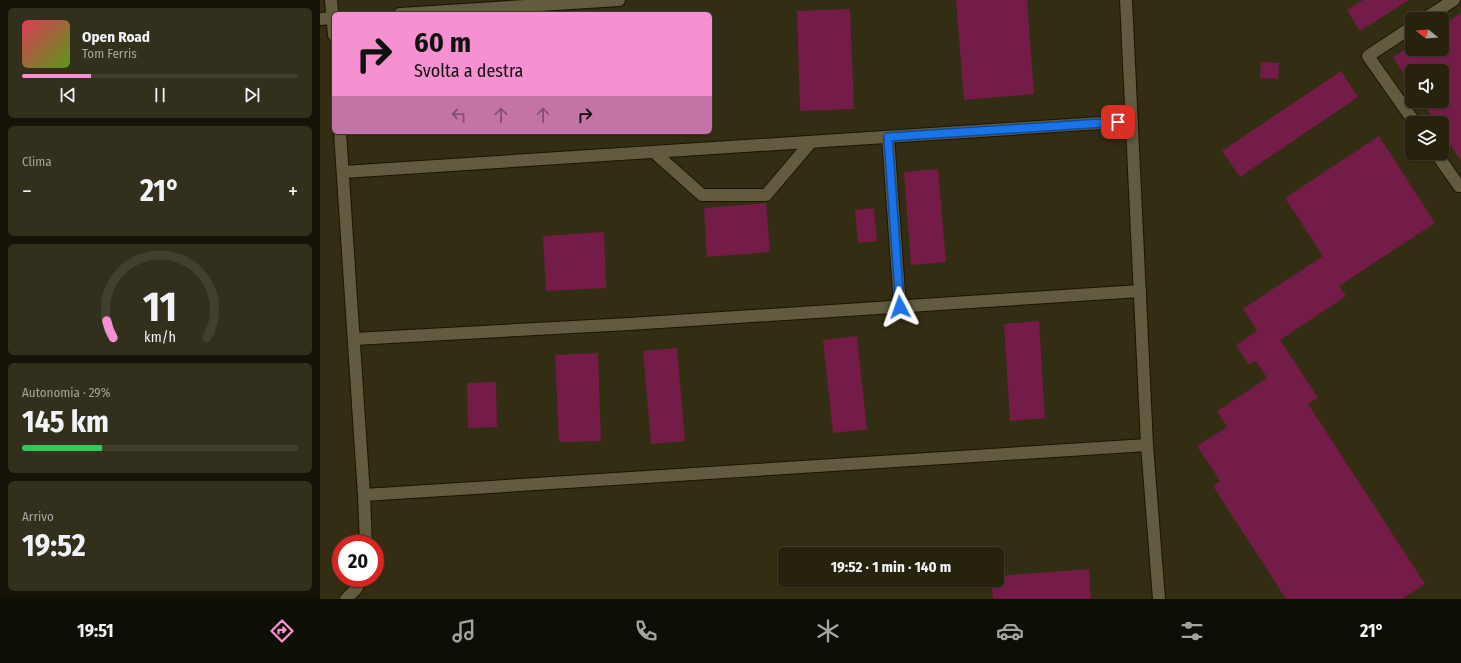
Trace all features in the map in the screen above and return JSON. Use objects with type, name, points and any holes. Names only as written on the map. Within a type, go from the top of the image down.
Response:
[{"type":"lane","points":[[331,0],[332,12]]},
{"type":"lane","points":[[431,12],[619,0]]},
{"type":"lane","points":[[1126,0],[1147,445],[1159,599]]},
{"type":"lane","points":[[1435,12],[1454,0]]},
{"type":"lane","points":[[320,19],[332,18]]},
{"type":"lane","points":[[1405,32],[1368,56],[1410,116]]},
{"type":"lane","points":[[343,172],[1132,121]]},
{"type":"lane","points":[[340,134],[366,535]]},
{"type":"lane","points":[[888,137],[900,307]]},
{"type":"lane","points":[[655,153],[702,195],[766,195],[812,142]]},
{"type":"lane","points":[[1441,160],[1459,186]]},
{"type":"lane","points":[[354,339],[622,325],[1140,291]]},
{"type":"lane","points":[[364,495],[1147,445]]},
{"type":"lane","points":[[346,599],[357,587]]},
{"type":"building","points":[[956,0],[1027,0],[1034,94],[964,100]]},
{"type":"building","points":[[1363,0],[1409,0],[1360,31],[1347,10]]},
{"type":"building","points":[[850,9],[854,109],[800,111],[797,11]]},
{"type":"building","points":[[1461,13],[1461,161],[1449,143],[1449,116],[1432,116],[1426,108],[1449,108],[1449,64],[1405,64],[1405,75],[1393,57],[1405,49],[1405,56],[1449,56],[1449,21]]},
{"type":"building","points":[[1261,62],[1279,63],[1278,79],[1260,78]]},
{"type":"building","points":[[1341,71],[1358,97],[1240,177],[1222,151]]},
{"type":"building","points":[[1379,136],[1435,223],[1339,286],[1346,296],[1280,340],[1318,398],[1308,404],[1425,584],[1402,599],[1286,599],[1213,486],[1220,481],[1197,446],[1227,427],[1217,411],[1267,378],[1256,361],[1249,365],[1236,345],[1257,331],[1243,309],[1323,256],[1285,198]]},
{"type":"building","points":[[938,169],[946,262],[911,265],[904,172]]},
{"type":"building","points":[[766,203],[770,252],[707,257],[704,208]]},
{"type":"building","points":[[874,208],[877,241],[858,243],[855,210]]},
{"type":"building","points":[[604,232],[606,288],[546,291],[543,236]]},
{"type":"building","points":[[1039,321],[1045,418],[1010,421],[1004,324]]},
{"type":"building","points":[[857,336],[867,429],[833,433],[823,340]]},
{"type":"building","points":[[677,348],[685,441],[651,444],[643,351]]},
{"type":"building","points":[[598,353],[601,441],[559,442],[555,355]]},
{"type":"building","points":[[496,382],[497,427],[468,428],[467,383]]},
{"type":"building","points":[[1089,569],[1091,599],[993,599],[992,587],[1004,587],[1004,575]]},
{"type":"route","points":[[900,307],[888,137],[1003,128],[1118,122]]}]
